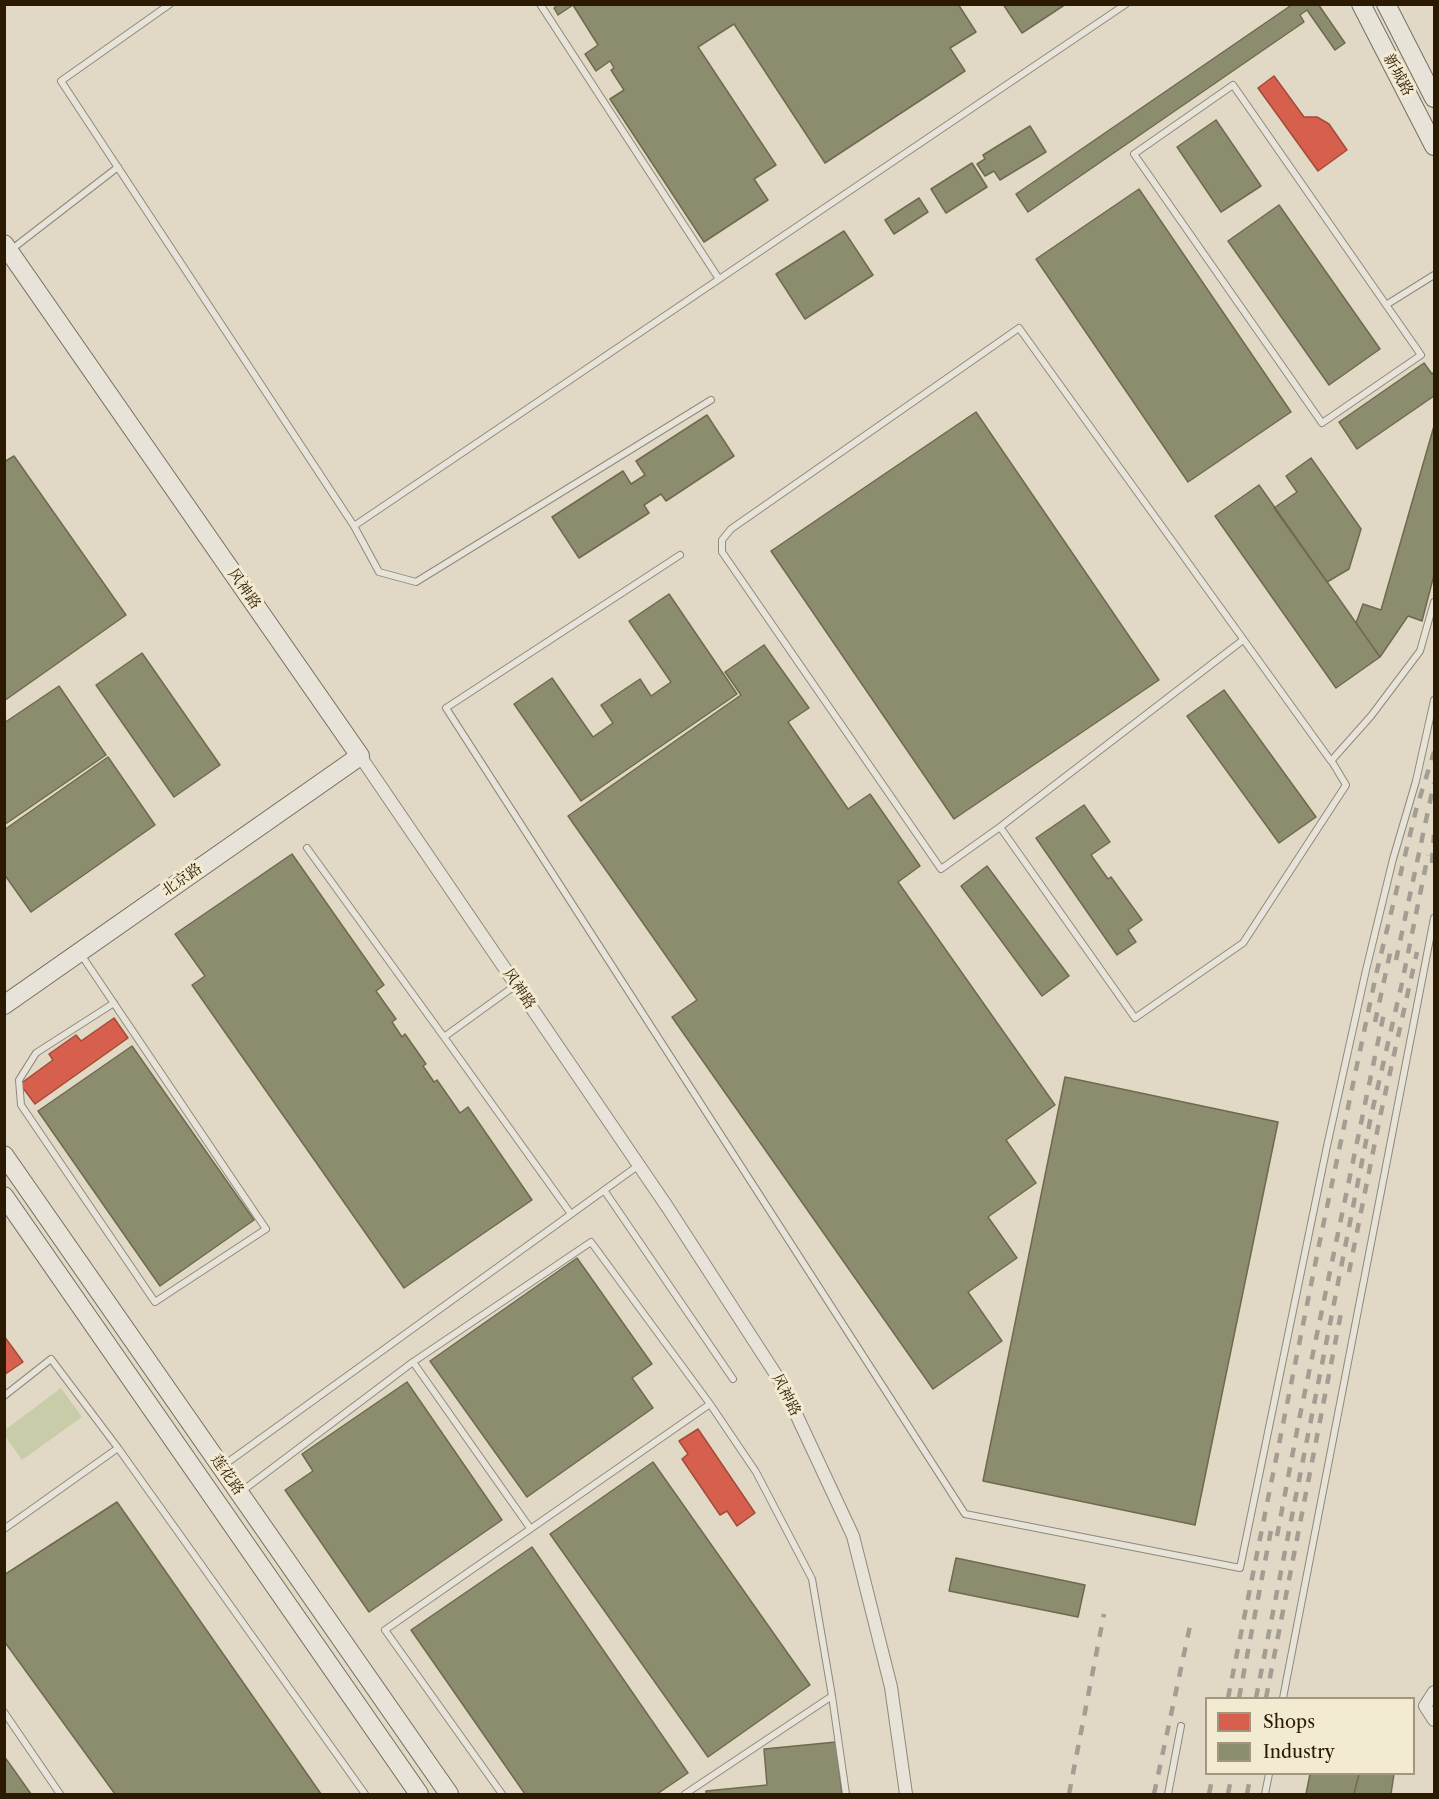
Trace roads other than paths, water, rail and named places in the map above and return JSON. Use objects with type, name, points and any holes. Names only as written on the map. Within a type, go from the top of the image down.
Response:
[{"type":"street","name":"新城路","points":[[1361,4],[1434,146]]},
{"type":"street","name":"新城路","points":[[1386,4],[1434,98]]},
{"type":"street","name":"风神路","points":[[7,247],[360,756],[639,1165],[782,1384],[853,1536],[891,1687],[906,1794]]},
{"type":"street","name":"北京路","points":[[4,1005],[360,756]]},
{"type":"street","name":"莲花路","points":[[4,1155],[449,1794]]},
{"type":"street","name":"莲花路","points":[[4,1196],[419,1794]]},
{"type":"street","points":[[1434,1692],[1425,1706],[1434,1720]]},
{"type":"lane","points":[[170,4],[61,81],[354,526],[379,572],[416,582],[711,400]]},
{"type":"lane","points":[[540,4],[719,279]]},
{"type":"lane","points":[[354,526],[1126,4]]},
{"type":"lane","points":[[1233,85],[1386,305],[1421,355],[1322,423],[1134,154],[1233,85]]},
{"type":"lane","points":[[7,247],[118,167]]},
{"type":"lane","points":[[1386,305],[1434,275]]},
{"type":"lane","points":[[1000,827],[1135,1018],[1243,942],[1346,785],[1331,760],[1019,328],[731,529],[722,540],[722,552],[941,869],[1000,827],[1244,640]]},
{"type":"lane","points":[[680,555],[446,708],[965,1514],[1240,1568],[1354,1026],[1393,859],[1416,781],[1434,700]]},
{"type":"lane","points":[[1331,760],[1371,716],[1420,651],[1434,602]]},
{"type":"lane","points":[[307,848],[571,1214]]},
{"type":"lane","points":[[1283,1697],[1434,918]]},
{"type":"lane","points":[[80,952],[266,1229],[155,1302],[21,1105],[19,1080],[36,1053],[114,1003]]},
{"type":"lane","points":[[444,1037],[516,985]]},
{"type":"lane","points":[[221,1467],[639,1165]]},
{"type":"lane","points":[[604,1190],[733,1379]]},
{"type":"lane","points":[[239,1493],[413,1362],[591,1242],[710,1404],[756,1472],[812,1579],[846,1794]]},
{"type":"lane","points":[[4,1396],[51,1359],[118,1448],[364,1794]]},
{"type":"lane","points":[[413,1362],[530,1528]]},
{"type":"lane","points":[[502,1794],[385,1630],[710,1404]]},
{"type":"lane","points":[[4,1528],[118,1448]]},
{"type":"lane","points":[[685,1794],[832,1696]]},
{"type":"lane","points":[[4,1712],[60,1794]]},
{"type":"lane","points":[[1168,1794],[1181,1726]]},
{"type":"lane","points":[[1265,1794],[1269,1775]]},
{"type":"railway","points":[[1228,1697],[1376,975],[1416,810],[1434,752]]},
{"type":"railway","points":[[1396,960],[1434,783]]},
{"type":"railway","points":[[1432,863],[1434,835]]},
{"type":"railway","points":[[1256,1697],[1371,1116],[1402,983],[1428,855]]},
{"type":"railway","points":[[1375,1022],[1391,949]]},
{"type":"railway","points":[[1349,1272],[1380,1117],[1417,952]]},
{"type":"railway","points":[[1277,1536],[1384,1013]]},
{"type":"railway","points":[[1266,1697],[1341,1313]]},
{"type":"railway","points":[[1239,1697],[1272,1525]]},
{"type":"railway","points":[[1069,1794],[1104,1614]]},
{"type":"railway","points":[[1154,1794],[1190,1626]]},
{"type":"railway","points":[[1209,1794],[1213,1775]]},
{"type":"railway","points":[[1228,1794],[1232,1775]]},
{"type":"railway","points":[[1247,1794],[1251,1775]]}]
